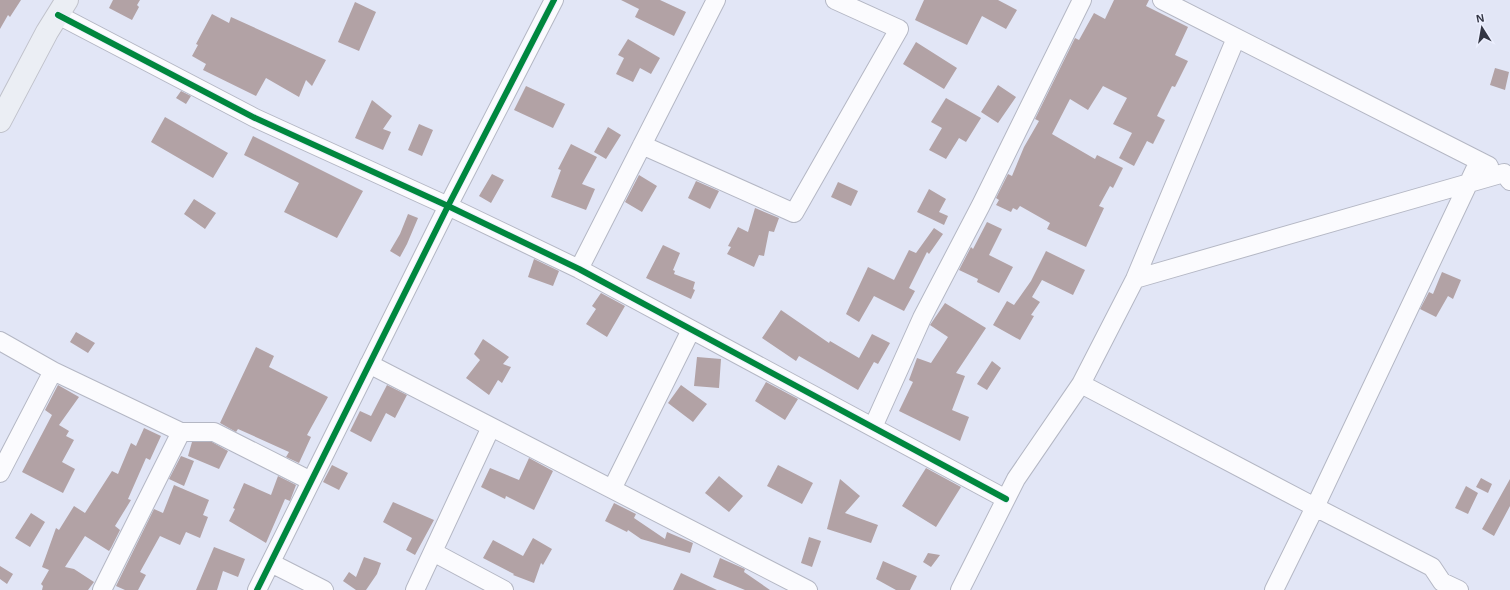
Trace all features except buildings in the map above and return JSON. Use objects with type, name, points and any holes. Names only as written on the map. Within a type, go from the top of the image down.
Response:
[{"type":"main road","points":[[0,121],[62,7]]},
{"type":"street","points":[[257,590],[448,206],[554,0]]},
{"type":"street","points":[[579,269],[716,0]]},
{"type":"street","points":[[642,145],[794,213],[899,29],[835,0]]},
{"type":"street","points":[[872,427],[922,318],[981,205],[1082,0]]},
{"type":"street","points":[[1162,0],[1508,175]]},
{"type":"street","points":[[62,7],[255,118],[448,206],[579,269],[1006,499]]},
{"type":"street","points":[[960,590],[1016,479],[1081,384],[1135,279],[1236,38]]},
{"type":"street","points":[[1274,590],[1315,507],[1479,161]]},
{"type":"street","points":[[1135,279],[1468,184],[1508,175]]},
{"type":"street","points":[[612,489],[691,330]]},
{"type":"street","points":[[0,341],[52,371],[181,432],[214,432],[311,481]]},
{"type":"street","points":[[369,364],[612,489],[797,587]]},
{"type":"street","points":[[0,473],[52,371]]},
{"type":"street","points":[[1081,384],[1432,567],[1442,582],[1459,590]]},
{"type":"street","points":[[415,590],[491,427]]},
{"type":"street","points":[[102,590],[181,432]]},
{"type":"street","points":[[433,552],[504,590]]},
{"type":"street","points":[[271,562],[324,590]]},
{"type":"cycle path","points":[[257,590],[448,206],[554,0]]},
{"type":"cycle path","points":[[58,15],[255,118],[448,206],[579,269],[1006,499]]}]
